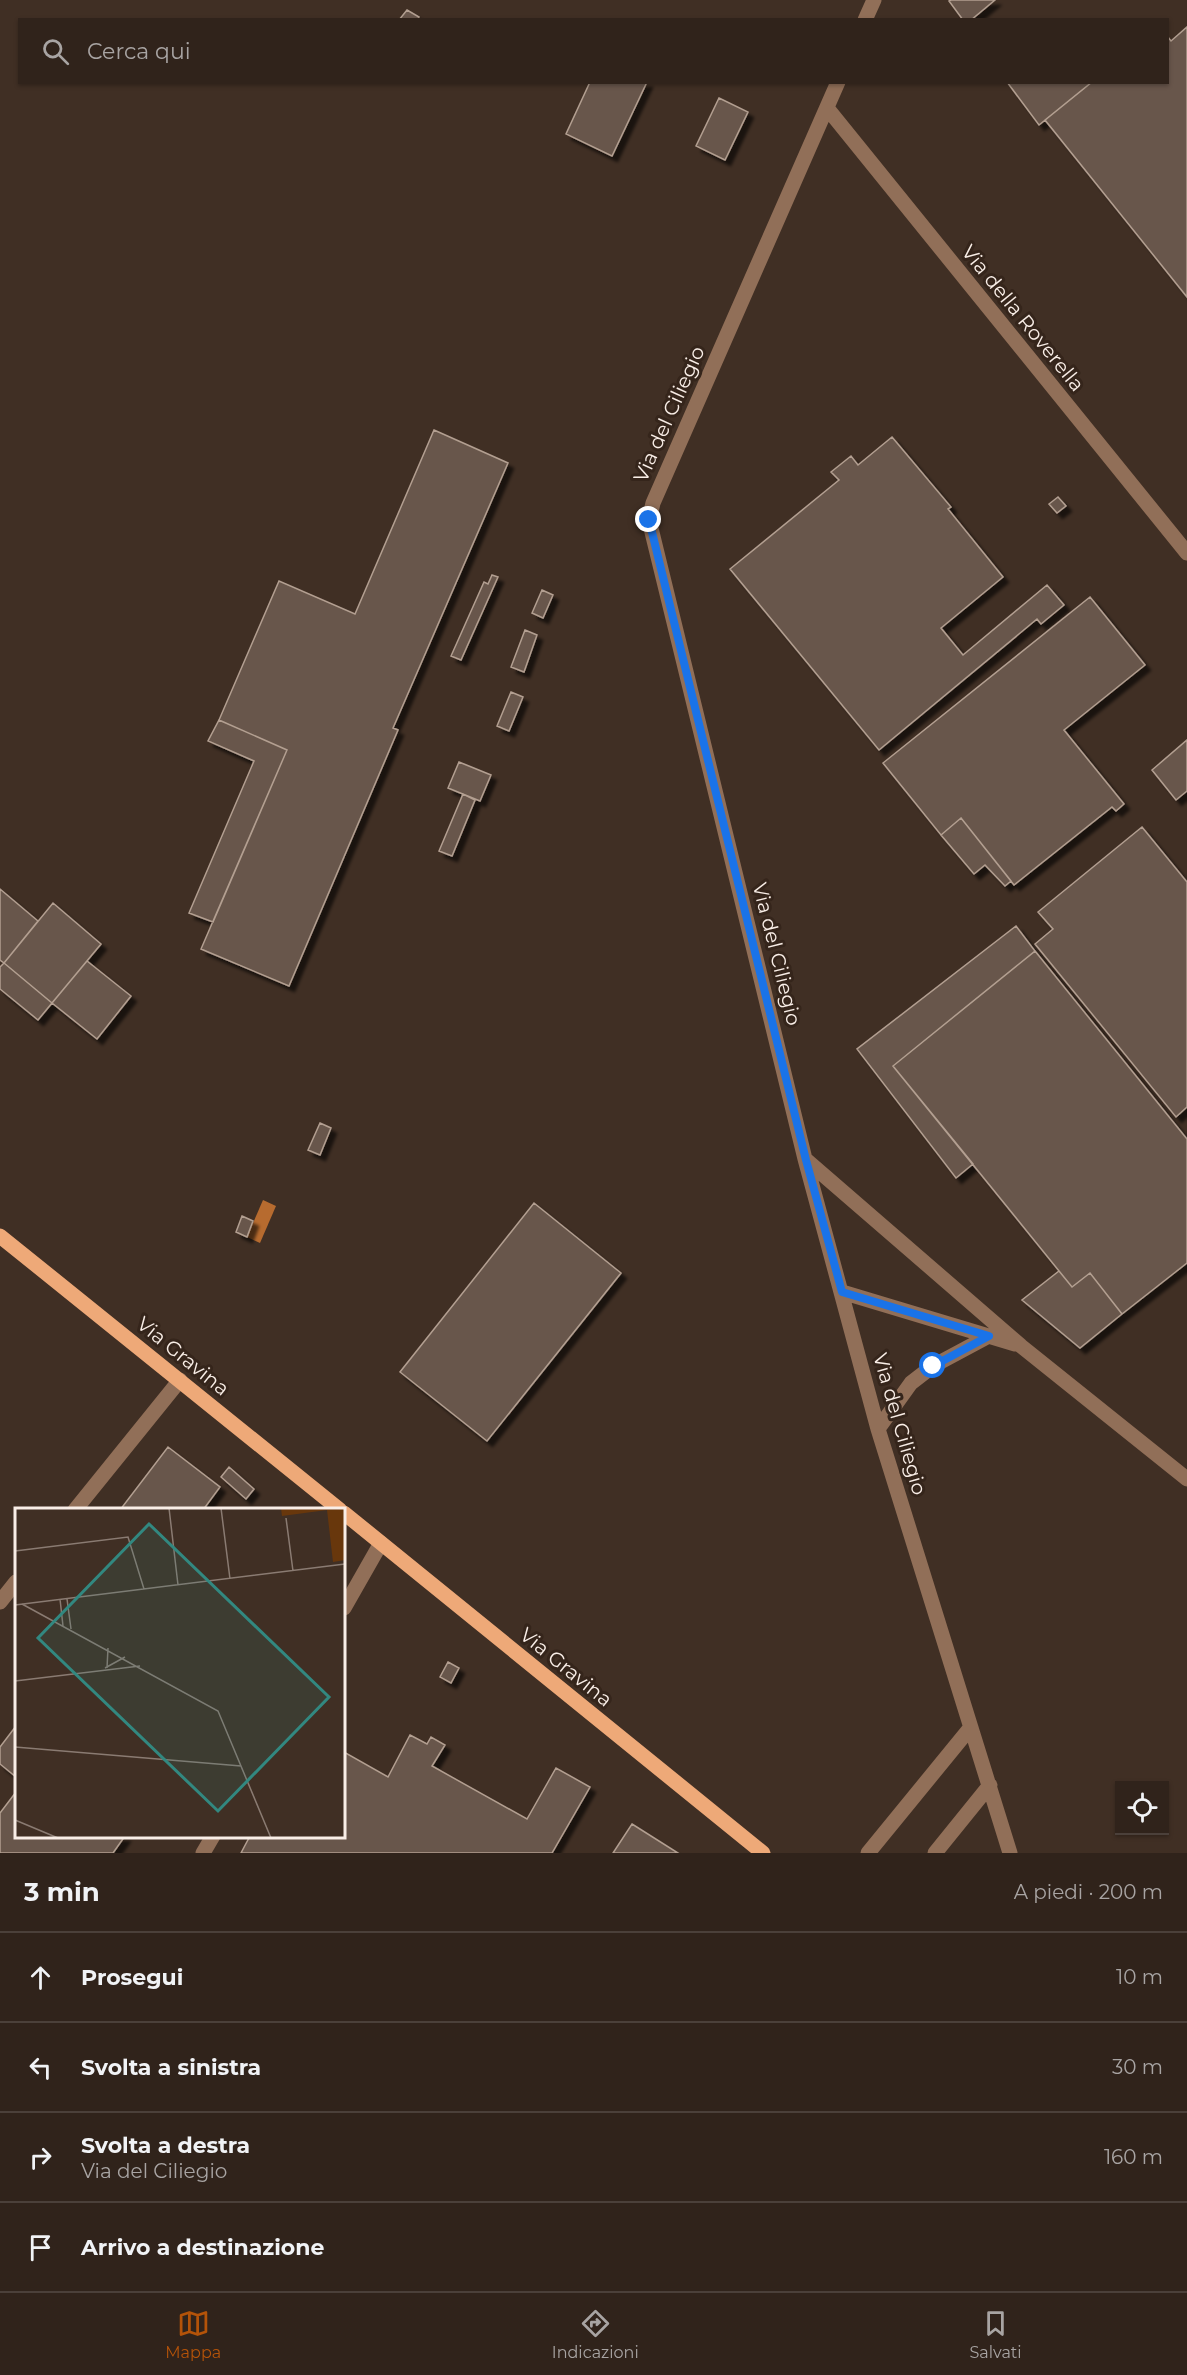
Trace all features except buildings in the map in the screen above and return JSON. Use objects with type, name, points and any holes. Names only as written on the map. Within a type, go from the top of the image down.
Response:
[{"type":"main road","name":"Via Gravina","points":[[0,1236],[339,1508]]},
{"type":"main road","name":"Via Gravina","points":[[345,1514],[763,1853]]},
{"type":"street","points":[[866,18],[873,0]]},
{"type":"street","name":"Via del Ciliegio","points":[[837,84],[653,503],[649,520],[806,1160],[878,1430],[1010,1853]]},
{"type":"street","name":"Via della Roverella","points":[[827,108],[1187,553]]},
{"type":"street","points":[[806,1160],[1021,1346],[1187,1479]]},
{"type":"street","points":[[842,1292],[1021,1346]]},
{"type":"street","points":[[878,1430],[911,1383],[933,1366],[989,1336]]},
{"type":"street","points":[[76,1508],[180,1380]]},
{"type":"street","points":[[345,1606],[381,1543]]},
{"type":"street","points":[[0,1602],[15,1583]]},
{"type":"street","points":[[868,1853],[971,1726]]},
{"type":"street","points":[[935,1853],[990,1785]]},
{"type":"street","points":[[203,1853],[212,1838]]},
{"type":"shaded area","points":[[263,1200],[276,1206],[260,1243],[247,1237]]},
{"type":"route","points":[[649,520],[806,1160],[842,1292],[989,1336],[933,1366]]}]
